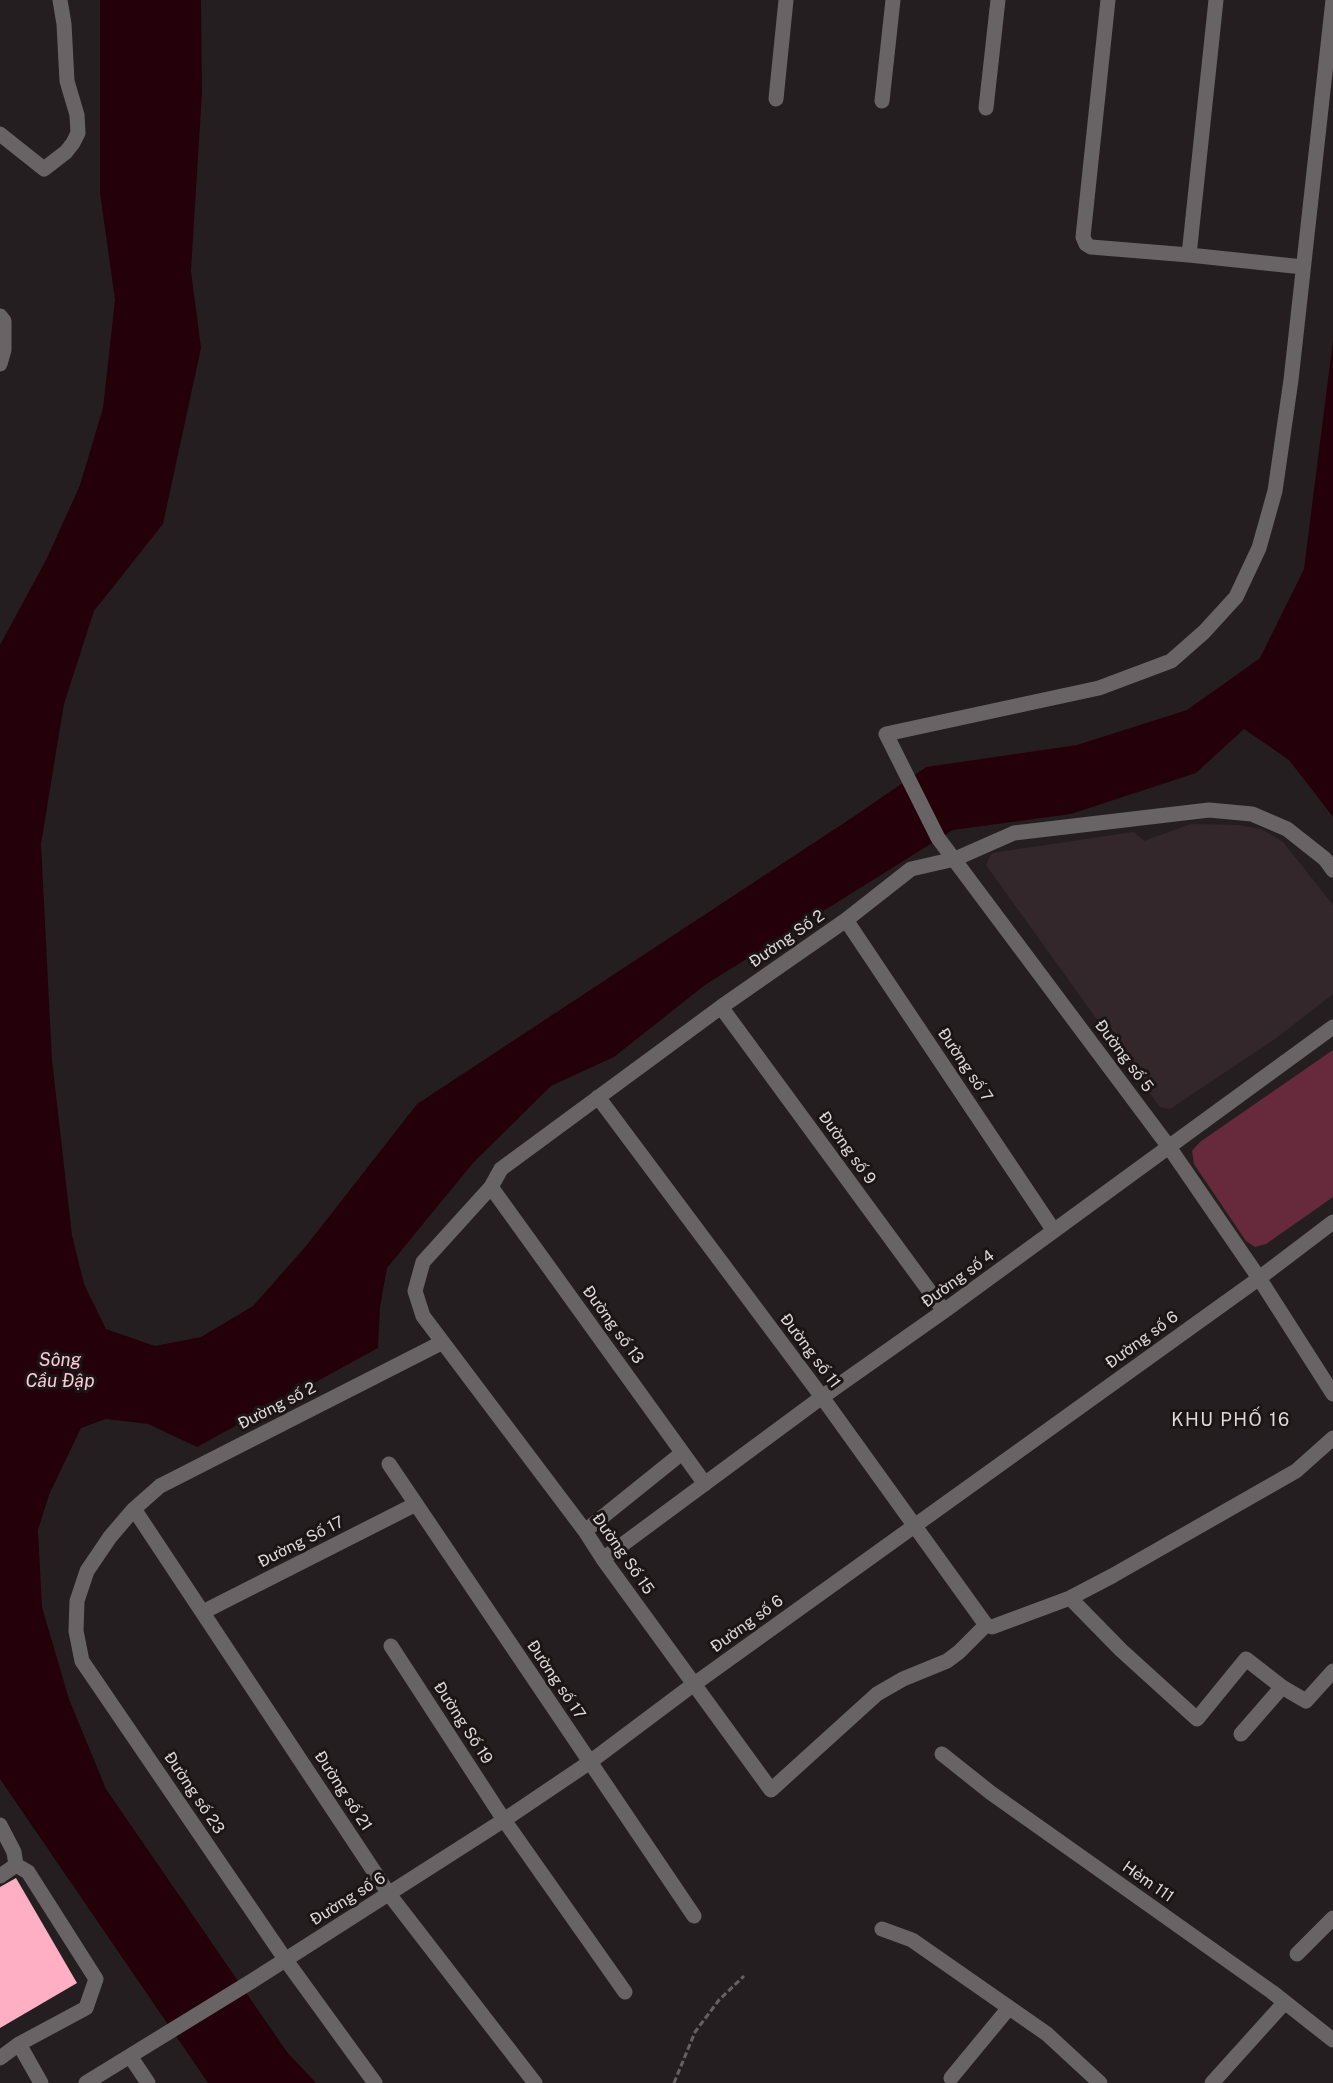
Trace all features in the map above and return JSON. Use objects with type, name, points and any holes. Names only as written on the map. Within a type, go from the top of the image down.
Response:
[{"type":"street","points":[[776,99],[786,0]]},
{"type":"street","points":[[882,101],[893,0]]},
{"type":"street","points":[[986,108],[998,0]]},
{"type":"street","points":[[1108,0],[1083,237],[1086,244],[1091,247],[1303,267],[1333,0]]},
{"type":"street","points":[[1189,255],[1216,0]]},
{"type":"street","points":[[0,134],[44,169],[66,152],[78,133],[77,115],[68,81],[64,24],[57,1]]},
{"type":"street","name":"Đường số 5","points":[[1303,267],[1291,381],[1275,491],[1259,549],[1236,597],[1204,632],[1171,662],[1099,688],[886,734],[938,838],[1169,1147],[1259,1278],[1333,1394]]},
{"type":"street","points":[[0,316],[4,321],[4,350],[0,364]]},
{"type":"street","name":"Đường Số 2","points":[[441,1343],[423,1316],[415,1291],[423,1262],[491,1187],[501,1169],[721,1007],[846,920],[910,869],[955,859],[1014,833],[1209,810],[1252,814],[1287,829],[1329,864]]},
{"type":"street","name":"Đường số 7","points":[[846,920],[1054,1231]]},
{"type":"street","name":"Đường số 9","points":[[721,1007],[944,1311]]},
{"type":"street","name":"Đường số 4","points":[[603,1559],[822,1397],[944,1311],[1333,1027]]},
{"type":"street","name":"Đường số 11","points":[[598,1097],[822,1397],[989,1626]]},
{"type":"street","name":"Đường số 13","points":[[491,1187],[705,1484]]},
{"type":"street","name":"Đường số 6","points":[[130,2056],[389,1894],[590,1762],[1333,1222]]},
{"type":"street","name":"Đường số 2","points":[[134,1509],[160,1486],[441,1343]]},
{"type":"street","name":"Đường Số 15","points":[[441,1343],[585,1531],[771,1790],[877,1694],[903,1679],[947,1661],[989,1626]]},
{"type":"street","points":[[989,1626],[1070,1598],[1296,1471],[1333,1438]]},
{"type":"street","points":[[585,1531],[682,1453]]},
{"type":"street","name":"Đường số 17","points":[[389,1464],[694,1916]]},
{"type":"street","name":"Đường Số 17","points":[[203,1612],[416,1504]]},
{"type":"street","name":"Đường số 21","points":[[134,1509],[389,1894],[536,2083]]},
{"type":"street","name":"Đường số 23","points":[[134,1509],[110,1537],[87,1571],[76,1601],[76,1631],[82,1660],[285,1959],[375,2083]]},
{"type":"street","points":[[1070,1598],[1120,1650],[1197,1719],[1246,1659],[1282,1687],[1306,1701],[1333,1671]]},
{"type":"street","name":"Đường Số 19","points":[[391,1646],[504,1820],[625,1992]]},
{"type":"street","points":[[1241,1734],[1282,1687]]},
{"type":"street","name":"Hẻm 111","points":[[942,1754],[991,1793],[1285,2002],[1333,2040]]},
{"type":"street","points":[[0,1825],[14,1852],[16,1865]]},
{"type":"street","points":[[0,1876],[16,1865]]},
{"type":"street","points":[[0,2058],[19,2044],[86,2008],[96,1979],[28,1872],[16,1865]]},
{"type":"street","points":[[1297,1954],[1333,1918]]},
{"type":"street","points":[[882,1929],[912,1940],[1047,2034],[1100,2083]]},
{"type":"street","points":[[1212,2083],[1285,2002]]},
{"type":"street","points":[[951,2078],[1008,2009]]},
{"type":"street","points":[[19,2044],[41,2083]]},
{"type":"street","points":[[86,2083],[130,2056],[148,2083]]},
{"type":"path","points":[[674,2083],[695,2032],[719,2000],[744,1976]]},
{"type":"shaded area","points":[[1191,824],[1238,825],[1261,829],[1283,842],[1333,905],[1333,994],[1275,1039],[1170,1109],[1160,1107],[986,865],[992,853],[1134,832],[1144,841]]},
{"type":"shaded area","points":[[1333,1050],[1333,1197],[1266,1244],[1255,1247],[1246,1241],[1194,1164],[1192,1151],[1200,1142]]},
{"type":"water","name":"Sông Cầu Đập","points":[[100,0],[201,0],[202,93],[191,271],[201,348],[163,524],[94,611],[64,704],[41,844],[52,1060],[72,1235],[84,1284],[106,1329],[155,1346],[201,1337],[253,1306],[306,1246],[417,1104],[926,767],[1077,745],[1187,710],[1260,658],[1304,569],[1333,340],[1333,817],[1289,760],[1244,729],[1196,773],[1071,814],[953,830],[705,985],[614,1057],[551,1086],[473,1163],[387,1268],[380,1307],[378,1348],[197,1447],[148,1424],[106,1419],[81,1428],[49,1495],[38,1530],[42,1607],[69,1699],[106,1789],[287,2052],[316,2083],[208,2083],[0,1779],[0,645],[47,558],[80,485],[103,408],[115,300],[100,193]]},
{"type":"building","points":[[16,1878],[77,1983],[0,2028],[0,1887]]},
{"type":"district","name":"KHU PHỐ 16","points":[[1231,1420]]}]
